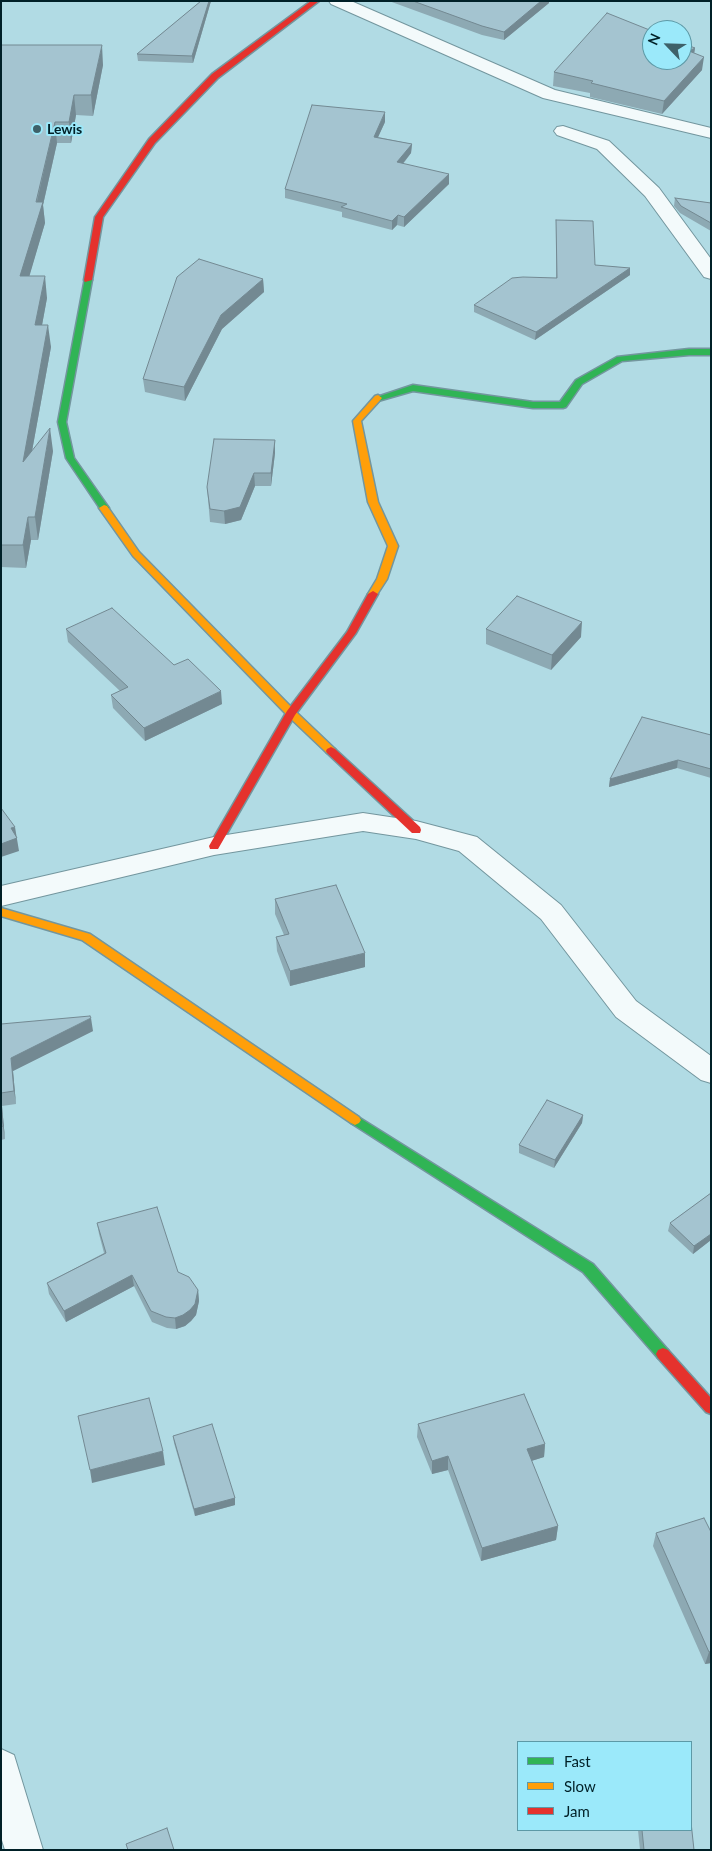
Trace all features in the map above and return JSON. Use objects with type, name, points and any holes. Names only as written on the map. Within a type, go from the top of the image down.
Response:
[{"type":"street","points":[[316,1],[257,47],[241,56],[215,76],[152,141],[99,217],[62,422],[70,458],[136,554],[291,713],[416,830]]},
{"type":"street","points":[[337,1],[548,94],[711,133]]},
{"type":"street","points":[[563,132],[604,145],[652,192],[711,273]]},
{"type":"street","points":[[214,846],[291,713],[351,632],[382,579],[393,546],[373,502],[357,422],[377,398],[412,388],[533,405],[563,405],[579,382],[620,359],[689,352],[711,352]]},
{"type":"street","points":[[1,896],[214,846],[363,822],[416,830],[468,844],[552,912],[626,1009],[711,1072]]},
{"type":"street","points":[[1,912],[86,937],[363,1125],[588,1268],[711,1408]]},
{"type":"street","points":[[1,1768],[24,1850]]},
{"type":"building","points":[[201,1],[209,1],[192,56],[137,54]]},
{"type":"building","points":[[413,1],[541,1],[504,32]]},
{"type":"building","points":[[607,13],[642,27],[642,70],[692,70],[692,52],[704,57],[664,101],[554,72]]},
{"type":"building","points":[[1,45],[102,45],[91,95],[74,95],[69,122],[55,122],[36,202],[43,202],[20,276],[45,276],[35,325],[48,325],[23,462],[50,428],[35,517],[28,517],[23,545],[1,545]]},
{"type":"building","points":[[312,105],[385,112],[374,137],[412,144],[397,162],[449,174],[404,217],[398,215],[392,221],[341,207],[347,204],[285,189]]},
{"type":"building","points":[[675,198],[711,203],[711,223],[681,206]]},
{"type":"building","points":[[556,220],[593,221],[595,265],[630,268],[536,332],[474,305],[512,278],[557,278]]},
{"type":"building","points":[[199,259],[263,279],[221,315],[184,387],[143,379],[177,277]]},
{"type":"building","points":[[214,439],[275,440],[271,473],[254,473],[240,507],[224,511],[210,509],[207,487]]},
{"type":"building","points":[[517,596],[582,622],[552,655],[486,629]]},
{"type":"building","points":[[112,608],[174,665],[188,659],[221,691],[144,728],[111,695],[128,687],[66,629]]},
{"type":"building","points":[[642,717],[711,735],[711,769],[678,760],[610,779]]},
{"type":"building","points":[[1,808],[15,827],[11,828],[17,838],[1,844]]},
{"type":"building","points":[[336,885],[365,953],[290,971],[276,937],[289,934],[275,899]]},
{"type":"building","points":[[90,1016],[91,1018],[11,1058],[14,1091],[1,1093],[1,1024]]},
{"type":"building","points":[[547,1100],[583,1115],[555,1160],[519,1145]]},
{"type":"building","points":[[1,1110],[3,1126],[1,1127]]},
{"type":"building","points":[[711,1193],[711,1234],[694,1246],[670,1223]]},
{"type":"building","points":[[157,1207],[178,1272],[189,1277],[198,1290],[195,1304],[190,1310],[175,1318],[166,1317],[151,1311],[132,1275],[64,1311],[47,1283],[106,1253],[97,1223]]},
{"type":"building","points":[[524,1394],[545,1444],[527,1449],[558,1526],[482,1548],[448,1456],[432,1461],[418,1424]]},
{"type":"building","points":[[149,1398],[163,1451],[90,1470],[78,1416]]},
{"type":"building","points":[[212,1424],[235,1498],[194,1509],[173,1436]]},
{"type":"building","points":[[704,1518],[711,1532],[711,1651],[709,1652],[656,1533]]},
{"type":"building","points":[[167,1828],[174,1850],[128,1850],[126,1844]]},
{"type":"building","points":[[642,1831],[692,1831],[694,1850],[644,1850]]},
{"type":"traffic: fast","points":[[88,280],[62,422],[70,458],[104,508]]},
{"type":"traffic: fast","points":[[378,398],[413,388],[533,405],[563,405],[579,382],[620,359],[689,352],[711,352]]},
{"type":"traffic: fast","points":[[355,1120],[588,1268],[663,1354]]},
{"type":"traffic: slow","points":[[373,594],[382,579],[393,546],[373,502],[357,421],[378,398]]},
{"type":"traffic: slow","points":[[104,508],[136,554],[291,713],[331,751]]},
{"type":"traffic: slow","points":[[1,912],[86,937],[355,1120]]},
{"type":"traffic: jam","points":[[88,280],[99,217],[152,141],[215,76],[316,1]]},
{"type":"traffic: jam","points":[[214,846],[291,713],[351,633],[373,594]]},
{"type":"traffic: jam","points":[[331,751],[416,830]]},
{"type":"traffic: jam","points":[[663,1354],[711,1408]]},
{"type":"place","name":"Lewis","points":[[37,129]]}]
